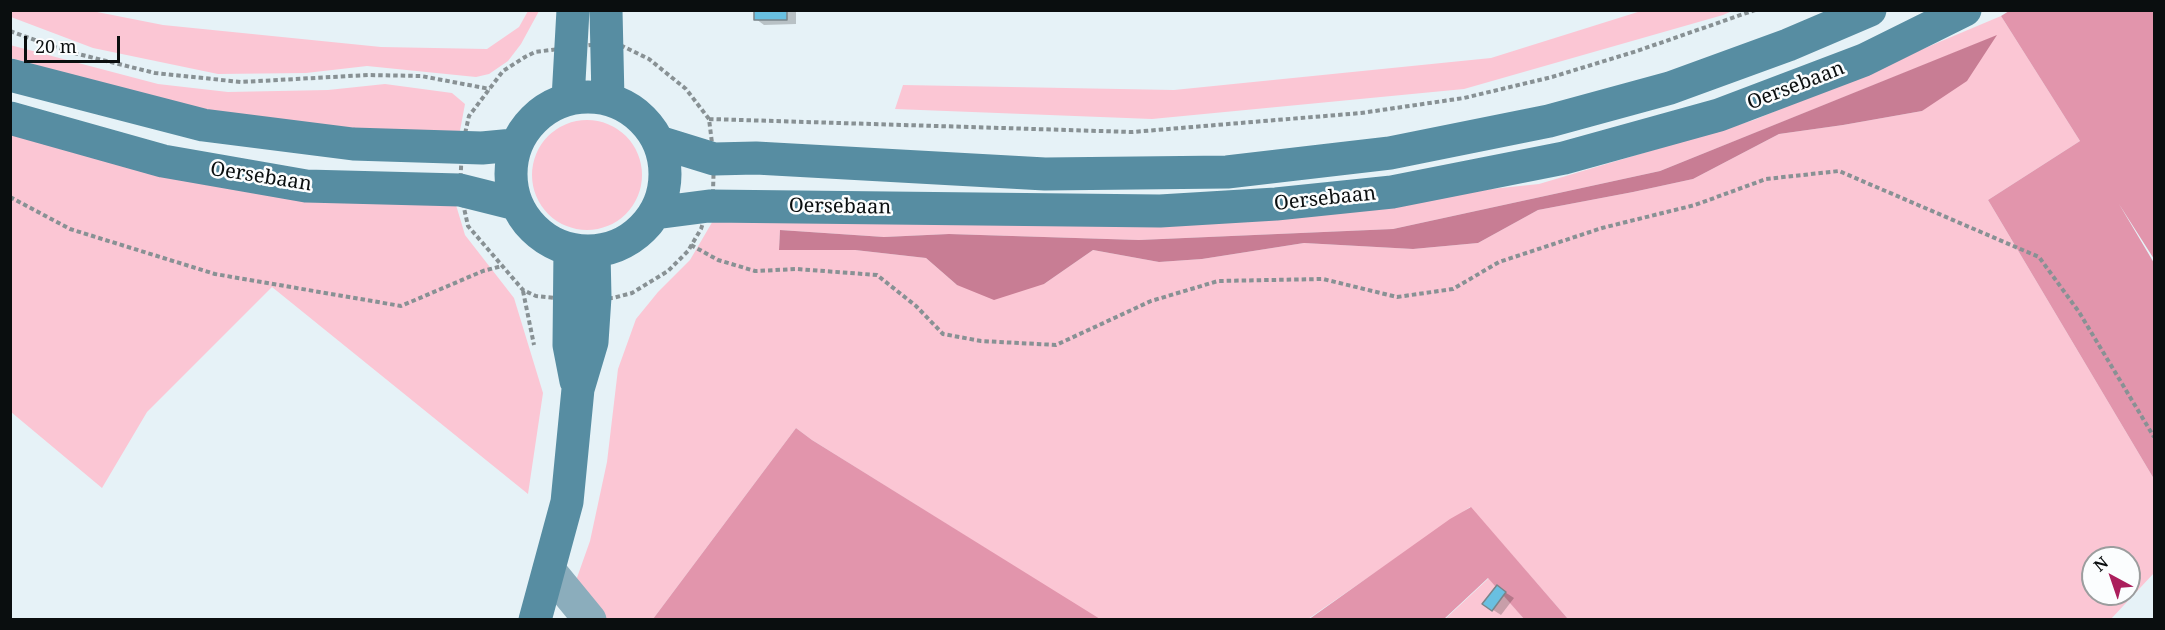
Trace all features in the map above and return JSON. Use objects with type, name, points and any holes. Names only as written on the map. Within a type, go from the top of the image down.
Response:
[{"type":"main road","points":[[568,99],[573,10]]},
{"type":"main road","points":[[606,10],[609,99]]},
{"type":"main road","name":"Oersebaan","points":[[659,142],[714,159],[756,158],[1045,174],[1239,170],[1390,153],[1549,121],[1670,88],[1788,45],[1870,10]]},
{"type":"main road","name":"Oersebaan","points":[[655,213],[709,206],[1160,211],[1276,204],[1392,192],[1564,158],[1719,115],[1864,60],[1965,10]]},
{"type":"main road","points":[[10,75],[204,125],[353,144],[482,148],[514,145]]},
{"type":"main road","points":[[586,96],[609,99],[630,108],[647,122],[659,142],[666,165],[664,190],[655,213],[629,240],[612,248],[582,250],[547,240],[529,224],[516,204],[510,178],[510,162],[514,145],[523,130],[540,112],[561,100],[586,96]]},
{"type":"main road","name":"Oersebaan","points":[[10,118],[163,161],[306,186],[460,190],[516,204]]},
{"type":"main road","points":[[535,620],[567,502],[578,389],[592,342],[595,297],[582,250]]},
{"type":"street","points":[[549,570],[590,620]]},
{"type":"path","points":[[709,119],[1132,132],[1361,113],[1464,98],[1552,77],[1648,48],[1755,10]]},
{"type":"path","points":[[10,31],[66,51],[155,73],[240,82],[368,75],[421,76],[490,89]]},
{"type":"path","points":[[691,245],[718,260],[755,271],[797,269],[877,275],[916,306],[943,334],[981,341],[1056,345],[1151,301],[1218,281],[1323,279],[1397,297],[1453,289],[1499,262],[1602,228],[1695,205],[1766,179],[1839,171],[2039,257],[2079,312],[2154,437]]},
{"type":"path","points":[[10,197],[70,229],[215,274],[401,306],[483,271],[502,266]]},
{"type":"path","points":[[523,290],[534,347]]},
{"type":"shaded area","points":[[10,11],[92,11],[163,25],[381,47],[487,49],[519,27],[528,11],[539,11],[521,44],[508,61],[489,74],[476,77],[367,66],[306,73],[218,74],[93,48],[11,17]]},
{"type":"shaded area","points":[[1641,11],[1732,11],[1464,89],[1152,119],[895,109],[903,85],[1174,90],[1491,58]]},
{"type":"shaded area","points":[[2009,11],[2154,11],[2154,259],[2119,204],[2154,263],[2154,479],[1988,200],[2080,141],[2001,16]]},
{"type":"shaded area","points":[[2001,16],[2080,141],[1988,200],[2154,479],[2154,573],[2141,587],[2141,546],[2081,546],[2081,606],[2123,606],[2111,619],[1568,619],[1470,507],[1308,619],[1100,620],[796,428],[653,619],[593,619],[573,589],[590,541],[607,462],[618,369],[636,319],[658,292],[690,260],[714,219],[1193,220],[1539,184],[1754,120]],"holes":[[[1996,36],[1922,111],[1779,134],[1693,179],[1538,210],[1478,243],[1413,249],[1304,243],[1202,259],[1159,262],[1093,250],[1044,284],[957,285],[926,258],[855,250],[779,249],[780,230],[884,237],[949,234],[1139,240],[1393,229],[1660,171]]]},
{"type":"shaded area","points":[[1997,35],[1967,81],[1922,111],[1779,134],[1693,179],[1538,210],[1478,243],[1413,249],[1304,243],[1202,259],[1159,262],[1093,250],[1044,284],[994,300],[957,285],[926,258],[855,250],[779,250],[780,230],[884,237],[949,234],[1139,240],[1393,229],[1660,171]]},
{"type":"shaded area","points":[[10,45],[158,84],[228,92],[328,90],[385,84],[452,93],[465,104],[459,136],[318,128],[187,109],[11,58]]},
{"type":"shaded area","points":[[587,120],[608,124],[626,136],[638,154],[642,175],[638,196],[626,214],[608,226],[587,230],[566,226],[548,214],[536,196],[532,175],[536,154],[548,136],[566,124]]},
{"type":"shaded area","points":[[10,130],[456,205],[465,235],[514,298],[543,393],[528,494],[272,287],[147,412],[102,488],[11,412]]},
{"type":"shaded area","points":[[796,428],[812,440],[1100,619],[653,619]]},
{"type":"shaded area","points":[[1471,507],[1568,619],[1524,619],[1488,578],[1444,619],[1308,620],[1450,519]]},
{"type":"shaded area","points":[[1489,578],[1524,619],[1444,620]]},
{"type":"building","points":[[754,10],[787,10],[787,20],[754,20]]},
{"type":"building","points":[[1497,585],[1506,592],[1492,611],[1482,604]]}]
